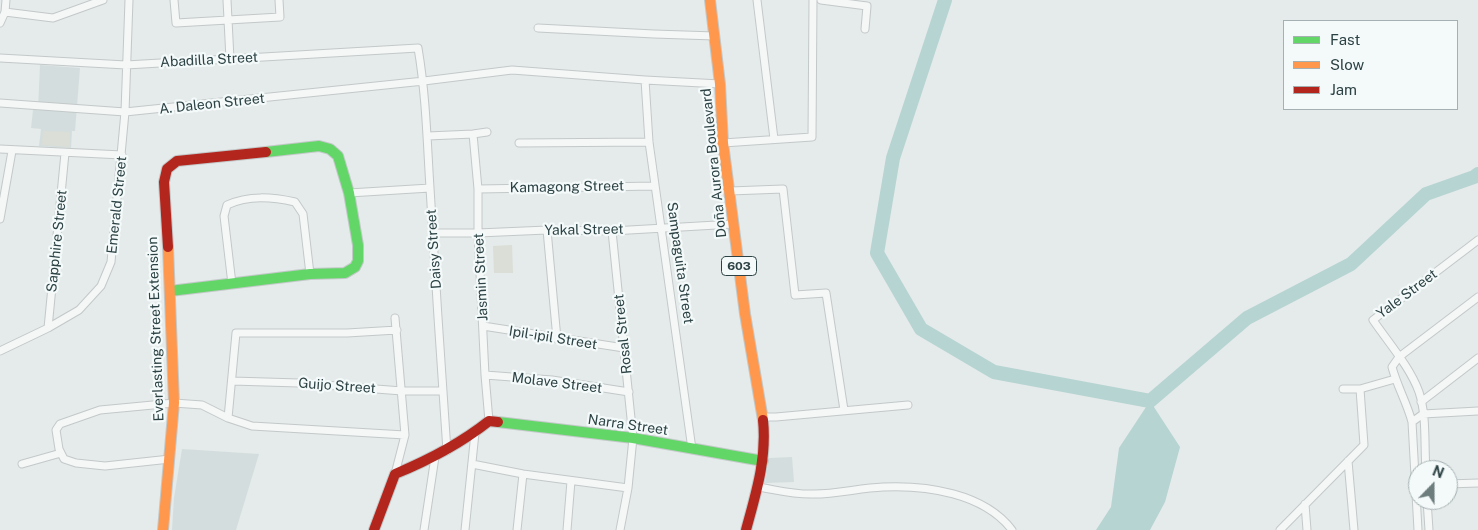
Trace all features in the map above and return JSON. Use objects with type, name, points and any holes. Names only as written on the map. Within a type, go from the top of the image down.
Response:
[{"type":"street","points":[[0,23],[5,12],[6,0]]},
{"type":"street","points":[[5,12],[53,18],[103,0]]},
{"type":"street","name":"Emerald Street","points":[[0,350],[48,328],[79,310],[101,286],[111,262],[125,112],[129,0]]},
{"type":"street","points":[[174,0],[176,23],[280,17],[279,0]]},
{"type":"street","points":[[227,0],[230,59]]},
{"type":"street","name":"Doña Aurora Boulevard","points":[[710,0],[734,224],[765,439],[758,487],[746,530]]},
{"type":"street","points":[[757,0],[774,139]]},
{"type":"street","points":[[724,142],[812,136],[813,0]]},
{"type":"street","points":[[821,0],[867,6],[864,29]]},
{"type":"street","points":[[538,28],[715,36]]},
{"type":"street","name":"Abadilla Street","points":[[0,58],[126,65],[418,48]]},
{"type":"street","name":"Daisy Street","points":[[418,48],[424,81],[428,136],[447,450]]},
{"type":"street","name":"A. Daleon Street","points":[[0,103],[125,112],[512,70],[720,84]]},
{"type":"street","name":"Sampaguita Street","points":[[645,80],[649,142],[692,449]]},
{"type":"street","points":[[428,136],[487,132]]},
{"type":"street","name":"Jasmin Street","points":[[473,134],[478,189],[478,233],[489,421]]},
{"type":"street","points":[[519,143],[649,142]]},
{"type":"street","name":"Everlasting Street Extension","points":[[163,530],[174,403],[164,182],[167,169],[177,161],[319,146],[330,149],[338,156],[349,192]]},
{"type":"street","points":[[0,149],[122,155]]},
{"type":"street","points":[[0,219],[12,151]]},
{"type":"street","name":"Sapphire Street","points":[[48,328],[65,153]]},
{"type":"street","name":"Kamagong Street","points":[[478,189],[655,186]]},
{"type":"street","points":[[170,291],[310,274],[345,273],[354,268],[358,261],[358,245],[349,192],[430,188]]},
{"type":"street","points":[[730,191],[783,190],[795,295],[826,293],[844,410]]},
{"type":"street","points":[[232,284],[224,216],[227,205],[237,200],[258,197],[295,202],[303,214],[310,274]]},
{"type":"street","name":"Yakal Street","points":[[434,233],[547,230],[612,231],[734,224]]},
{"type":"street","points":[[547,230],[557,339]]},
{"type":"street","name":"Rosal Street","points":[[612,231],[633,438],[628,488],[620,530]]},
{"type":"street","name":"Yale Street","points":[[1399,357],[1373,320],[1478,240]]},
{"type":"street","points":[[1418,530],[1412,422],[1392,367],[1399,357],[1478,296]]},
{"type":"street","points":[[374,530],[395,474],[406,435],[395,318]]},
{"type":"street","name":"Ipil-ipil Street","points":[[483,326],[624,348]]},
{"type":"street","points":[[228,418],[236,333],[397,330]]},
{"type":"street","points":[[1399,357],[1412,376],[1419,394],[1423,414],[1425,460]]},
{"type":"street","points":[[1421,402],[1478,358]]},
{"type":"street","name":"Molave Street","points":[[485,375],[552,380],[629,392]]},
{"type":"street","points":[[1343,389],[1360,389],[1395,379]]},
{"type":"street","name":"Guijo Street","points":[[232,381],[402,391],[443,391]]},
{"type":"street","points":[[1280,530],[1364,445],[1360,389]]},
{"type":"street","points":[[170,458],[106,466],[76,463],[64,459],[60,453],[56,430],[60,424],[100,410],[174,403],[202,405],[228,418],[252,426],[406,435]]},
{"type":"street","points":[[763,417],[908,404]]},
{"type":"street","points":[[1412,422],[1423,414],[1478,411]]},
{"type":"street","points":[[395,474],[435,457],[475,433],[489,421]]},
{"type":"street","name":"Narra Street","points":[[489,421],[633,438],[763,462]]},
{"type":"street","points":[[465,530],[475,433]]},
{"type":"street","points":[[22,464],[60,453]]},
{"type":"street","points":[[424,530],[435,457]]},
{"type":"street","points":[[1348,461],[1354,530]]},
{"type":"street","points":[[472,464],[523,474],[628,488]]},
{"type":"street","points":[[517,530],[523,474]]},
{"type":"street","points":[[567,530],[571,481]]},
{"type":"street","points":[[1458,483],[1478,482]]},
{"type":"street","points":[[758,487],[794,494],[816,494],[883,487],[914,488],[955,494],[989,509],[1004,520],[1012,530]]},
{"type":"street","points":[[1305,504],[1307,530]]},
{"type":"street","points":[[1428,510],[1429,530]]},
{"type":"shaded area","points":[[40,65],[80,68],[75,131],[72,131],[71,148],[39,146],[41,129],[31,128],[33,110],[38,110]]},
{"type":"shaded area","points":[[43,131],[70,132],[70,147],[42,145]]},
{"type":"shaded area","points":[[512,245],[513,273],[494,273],[493,246]]},
{"type":"shaded area","points":[[182,449],[259,454],[236,530],[172,530],[174,498]]},
{"type":"shaded area","points":[[792,457],[794,482],[765,483],[769,458]]},
{"type":"water","points":[[1150,401],[1180,447],[1165,502],[1150,530],[1096,530],[1111,507],[1119,448]]},
{"type":"waterway","points":[[945,0],[893,158],[877,253],[921,329],[994,372],[1150,401]]},
{"type":"waterway","points":[[1150,401],[1247,318],[1351,264],[1426,194],[1478,174]]},
{"type":"traffic: fast","points":[[170,291],[310,274],[345,273],[355,267],[358,261],[358,245],[349,193],[338,156],[330,149],[319,146],[266,152]]},
{"type":"traffic: fast","points":[[498,422],[633,438],[763,461]]},
{"type":"traffic: slow","points":[[710,0],[720,84],[723,143],[745,314],[763,420]]},
{"type":"traffic: slow","points":[[163,530],[174,403],[168,247]]},
{"type":"traffic: jam","points":[[168,247],[164,182],[167,169],[177,161],[266,152]]},
{"type":"traffic: jam","points":[[746,530],[762,462],[763,420]]},
{"type":"traffic: jam","points":[[374,530],[395,474],[444,451],[489,421],[498,422]]}]
